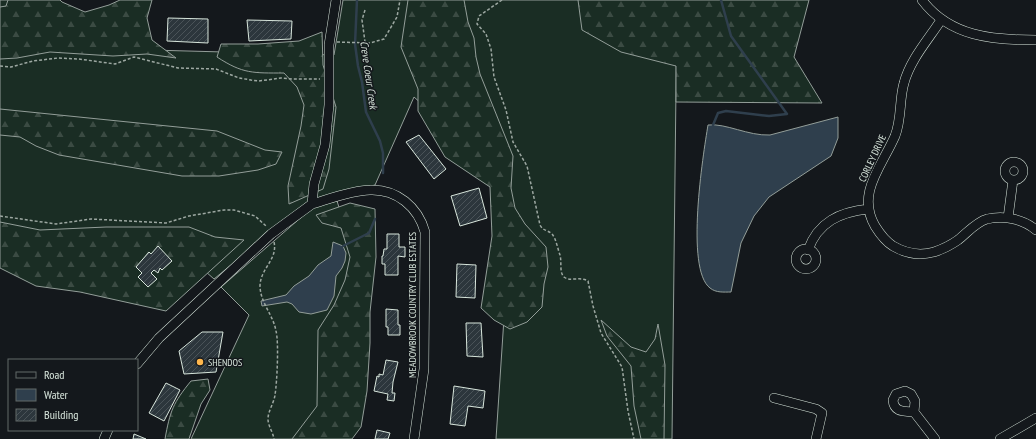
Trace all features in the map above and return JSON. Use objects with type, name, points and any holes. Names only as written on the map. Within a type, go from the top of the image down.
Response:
[{"type":"street","points":[[312,204],[314,184],[325,145],[329,80],[329,45],[336,0]]},
{"type":"street","points":[[922,0],[941,20],[978,36],[990,39],[1036,40]]},
{"type":"street","name":"CORLEY DRIVE","points":[[941,20],[916,56],[906,76],[898,126],[869,191],[868,209],[876,228],[886,242],[904,251],[922,254],[932,253],[949,246],[978,223],[986,219],[1008,218],[1026,224],[1036,230]]},
{"type":"street","points":[[1008,218],[1013,180]]},
{"type":"street","name":"MEADOWBROOK COUNTRY CLUB ESTATES","points":[[138,363],[159,338],[271,234],[312,204],[366,190],[378,190],[397,196],[411,206],[422,222],[425,232],[424,368],[414,439]]},
{"type":"street","points":[[808,250],[818,230],[830,221],[849,212],[868,209]]},
{"type":"street","points":[[774,398],[816,409],[822,413],[816,439]]},
{"type":"street","points":[[914,412],[935,439]]},
{"type":"street","points":[[1000,439],[1036,418]]},
{"type":"path","points":[[353,42],[377,42],[388,35],[397,17],[400,0]]},
{"type":"path","points":[[502,0],[479,16],[477,24],[486,34],[491,49],[494,77],[506,110],[514,142],[527,166],[540,225],[554,237],[561,259],[562,274],[564,277],[567,279],[583,278],[588,281],[592,306],[601,333],[622,367],[628,411],[634,439]]},
{"type":"path","points":[[365,10],[362,20],[365,42]]},
{"type":"path","points":[[0,66],[11,67],[34,61],[58,58],[79,59],[115,64],[134,57],[178,68],[216,68],[239,78],[259,81],[281,78],[329,80]]},
{"type":"path","points":[[0,216],[56,224],[91,219],[166,223],[189,216],[224,210],[234,210],[258,218],[271,234],[275,251],[262,276],[260,286],[265,308],[274,323],[277,336],[276,394],[268,415],[269,425],[274,439]]},
{"type":"green space","points":[[0,0],[38,0],[40,47],[334,55],[343,0],[677,0],[672,439],[496,439],[504,318],[506,178],[414,97],[375,185],[307,202],[214,279],[162,233],[0,235]]},
{"type":"green space","points":[[8,0],[60,0],[85,12],[120,0],[152,0],[147,18],[152,40],[176,58],[147,54],[113,56],[50,52],[17,58],[0,59],[0,7],[6,6]]},
{"type":"green space","points":[[408,0],[464,0],[468,22],[474,38],[480,74],[513,156],[511,188],[515,208],[525,224],[546,247],[548,267],[544,284],[542,307],[527,322],[510,329],[494,320],[481,308],[492,236],[490,187],[445,157],[418,111],[418,89],[401,47]]},
{"type":"green space","points":[[578,0],[809,0],[794,57],[822,103],[676,102],[676,66],[621,52],[582,30]]},
{"type":"green space","points":[[322,32],[323,65],[336,107],[329,169],[323,189],[289,204],[288,186],[304,105],[297,87],[284,73],[264,73],[241,70],[217,57],[221,44],[258,44],[299,41]]},
{"type":"green space","points":[[0,109],[217,131],[265,150],[282,152],[276,164],[258,170],[219,176],[182,176],[59,155],[36,146],[20,137],[0,135]]},
{"type":"green space","points":[[337,201],[364,286],[320,439],[191,439],[249,315],[221,287],[313,207]]},
{"type":"green space","points":[[350,203],[375,209],[376,257],[370,312],[367,391],[361,427],[352,439],[292,439],[317,406],[318,330],[334,305],[345,280],[350,257],[341,228],[322,223],[316,215]]},
{"type":"green space","points":[[0,222],[40,230],[106,227],[189,227],[215,237],[244,240],[166,311],[80,292],[36,286],[0,268]]},
{"type":"green space","points":[[601,320],[631,347],[646,352],[655,339],[658,324],[665,365],[664,439],[641,439],[634,406],[631,366],[607,336]]},
{"type":"green space","points":[[208,379],[210,390],[201,404],[189,439],[165,439],[173,408],[180,395],[191,381]]},
{"type":"water","points":[[838,117],[838,138],[831,156],[769,197],[754,216],[741,243],[731,292],[712,290],[703,277],[698,259],[697,236],[700,185],[708,125],[722,126],[754,134],[770,135]]},
{"type":"water","points":[[333,242],[343,246],[346,253],[342,268],[336,276],[334,296],[327,310],[311,314],[299,312],[292,304],[287,302],[262,306],[261,301],[286,295],[294,286],[309,276],[318,265],[331,256]]},
{"type":"building","points":[[168,18],[208,19],[208,43],[167,41]]},
{"type":"building","points":[[247,20],[292,21],[291,39],[249,41]]},
{"type":"building","points":[[419,135],[446,169],[434,179],[406,142]]},
{"type":"building","points":[[479,188],[487,218],[460,226],[451,196]]},
{"type":"building","points":[[387,234],[399,234],[399,247],[405,247],[405,257],[398,256],[398,275],[385,275],[385,264],[382,264],[384,249],[387,249]]},
{"type":"building","points":[[158,246],[172,261],[162,270],[160,268],[158,273],[154,270],[151,273],[157,279],[148,287],[138,277],[142,273],[136,267],[149,252],[151,254]]},
{"type":"building","points":[[457,264],[476,265],[475,298],[456,297]]},
{"type":"building","points":[[386,309],[398,310],[400,335],[388,335],[388,327],[386,327]]},
{"type":"building","points":[[466,323],[481,323],[483,357],[467,356]]},
{"type":"building","name":"SHENDOS","points":[[202,332],[223,332],[216,372],[184,374],[179,351]]},
{"type":"building","points":[[386,360],[398,362],[393,382],[392,393],[395,393],[394,401],[387,400],[388,394],[374,391],[377,376],[379,377],[379,374],[383,375]]},
{"type":"building","points":[[166,383],[180,390],[164,421],[149,413]]},
{"type":"building","points":[[454,386],[485,391],[483,408],[468,406],[465,426],[450,424]]},
{"type":"building","points":[[377,430],[390,433],[388,439],[375,439]]},
{"type":"building","points":[[134,434],[146,439],[133,439]]},
{"type":"waterway","name":"Creve Coeur Creek","points":[[357,0],[355,44],[358,66],[366,112],[380,141],[383,153],[383,173]]},
{"type":"waterway","points":[[713,125],[718,113],[726,111],[769,116],[787,114],[731,36],[721,0]]},
{"type":"waterway","name":"Creve Coeur Creek","points":[[343,246],[369,233],[375,219]]},
{"type":"place","name":"SHENDOS","points":[[200,362]]}]
